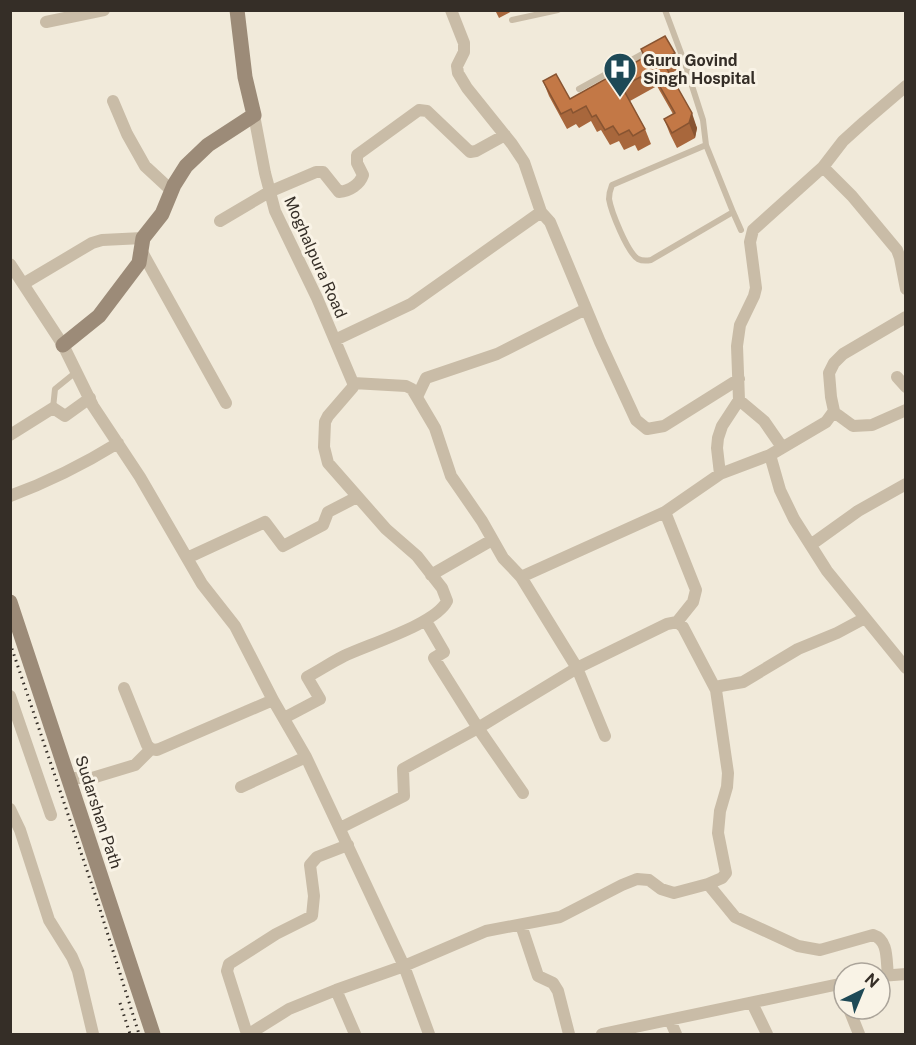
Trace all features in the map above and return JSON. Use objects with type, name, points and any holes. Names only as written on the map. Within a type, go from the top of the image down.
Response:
[{"type":"main road","points":[[63,345],[99,316],[139,263],[142,245],[162,214],[174,185],[186,166],[199,152],[254,115],[245,77],[237,10]]},
{"type":"main road","name":"Sudarshan Path","points":[[10,602],[153,1035]]},
{"type":"street","points":[[46,22],[104,10]]},
{"type":"street","points":[[451,10],[464,42],[464,52],[457,66],[458,73],[527,168],[541,212],[550,222],[636,420],[647,429],[664,426],[739,380]]},
{"type":"street","points":[[720,474],[718,438],[722,426],[740,400],[736,346],[740,325],[756,288],[750,242],[753,230],[823,167],[843,141],[906,86]]},
{"type":"street","points":[[113,101],[127,134],[145,166],[172,192]]},
{"type":"street","points":[[220,221],[269,192],[316,172],[323,172],[339,192],[345,191],[360,182],[363,175],[357,163],[357,155],[419,110],[427,111],[470,152],[476,152],[504,135]]},
{"type":"street","name":"Moghalpura Road","points":[[254,115],[269,192],[275,211],[351,379]]},
{"type":"street","points":[[823,167],[852,196],[897,250],[906,289]]},
{"type":"street","points":[[335,340],[411,304],[541,212]]},
{"type":"street","points":[[23,284],[92,243],[102,240],[142,245],[226,403]]},
{"type":"street","points":[[10,264],[63,345],[90,398],[140,477],[202,584],[234,626],[306,757],[404,966],[429,1035]]},
{"type":"street","points":[[417,397],[426,378],[497,354],[586,309]]},
{"type":"street","points":[[521,577],[665,512],[720,474],[770,455],[826,422],[834,411],[829,373],[834,363],[843,354],[906,317]]},
{"type":"street","points":[[284,718],[320,699],[307,677],[343,657],[426,621],[444,607],[447,601],[442,588],[417,556],[386,529],[328,463],[324,447],[325,422],[353,387],[351,379],[406,386],[417,397],[435,428],[452,476],[503,558],[521,577],[578,668],[605,736]]},
{"type":"street","points":[[10,435],[54,408],[64,416],[90,398]]},
{"type":"street","points":[[740,400],[764,421],[782,447]]},
{"type":"street","points":[[838,415],[853,426],[872,425],[906,410]]},
{"type":"street","points":[[10,496],[39,485],[92,459],[117,443]]},
{"type":"street","points":[[770,455],[787,506],[827,571],[906,668]]},
{"type":"street","points":[[812,544],[858,511],[906,484]]},
{"type":"street","points":[[187,558],[265,522],[283,546],[323,525],[328,512],[357,497]]},
{"type":"street","points":[[340,828],[404,796],[404,769],[578,668],[667,624],[677,622],[693,602],[696,590],[665,512]]},
{"type":"street","points":[[431,575],[492,540]]},
{"type":"street","points":[[716,690],[720,686],[743,682],[798,649],[837,633],[865,618]]},
{"type":"street","points":[[426,621],[444,652],[434,658],[523,793]]},
{"type":"street","points":[[348,845],[317,857],[310,866],[314,896],[312,916],[276,934],[229,964],[227,971],[248,1035],[289,1009],[336,990],[404,966],[486,931],[560,916],[637,879],[649,880],[660,889],[674,892],[708,884],[722,878],[726,873],[718,833],[728,773],[716,690],[683,627],[677,622]]},
{"type":"street","points":[[124,688],[147,745],[157,750],[273,700]]},
{"type":"street","points":[[10,696],[51,815]]},
{"type":"street","points":[[69,778],[92,778],[135,765],[151,749]]},
{"type":"street","points":[[242,787],[306,757]]},
{"type":"street","points":[[10,809],[20,830],[49,920],[78,971],[93,1035]]},
{"type":"street","points":[[708,884],[735,918],[798,946],[820,950],[873,935],[877,936],[885,947],[884,961]]},
{"type":"street","points":[[521,925],[538,976],[553,982],[558,991],[569,1035]]},
{"type":"street","points":[[602,1035],[832,988]]},
{"type":"street","points":[[336,990],[355,1035]]},
{"type":"street","points":[[752,1003],[767,1035]]},
{"type":"street","points":[[670,1020],[676,1035]]},
{"type":"lane","points":[[513,20],[558,10]]},
{"type":"lane","points":[[665,10],[703,120],[706,145],[741,230]]},
{"type":"lane","points":[[665,42],[674,36]]},
{"type":"lane","points":[[579,90],[655,47]]},
{"type":"lane","points":[[706,145],[612,185],[609,200],[632,253],[646,261],[733,212]]},
{"type":"lane","points":[[54,408],[55,389],[76,372]]},
{"type":"building","points":[[665,36],[675,53],[662,60],[692,113],[689,123],[672,133],[664,119],[675,113],[651,71],[622,87],[645,129],[633,136],[629,130],[619,135],[613,126],[605,130],[596,115],[592,117],[586,106],[573,113],[571,109],[561,114],[543,81],[556,74],[570,99],[645,57],[641,49]]},
{"type":"railway","points":[[10,643],[98,903],[139,1034]]},
{"type":"railway","points":[[120,1003],[130,1034]]},
{"type":"place","name":"Guru Govind Singh Hospital","points":[[620,98]]}]
